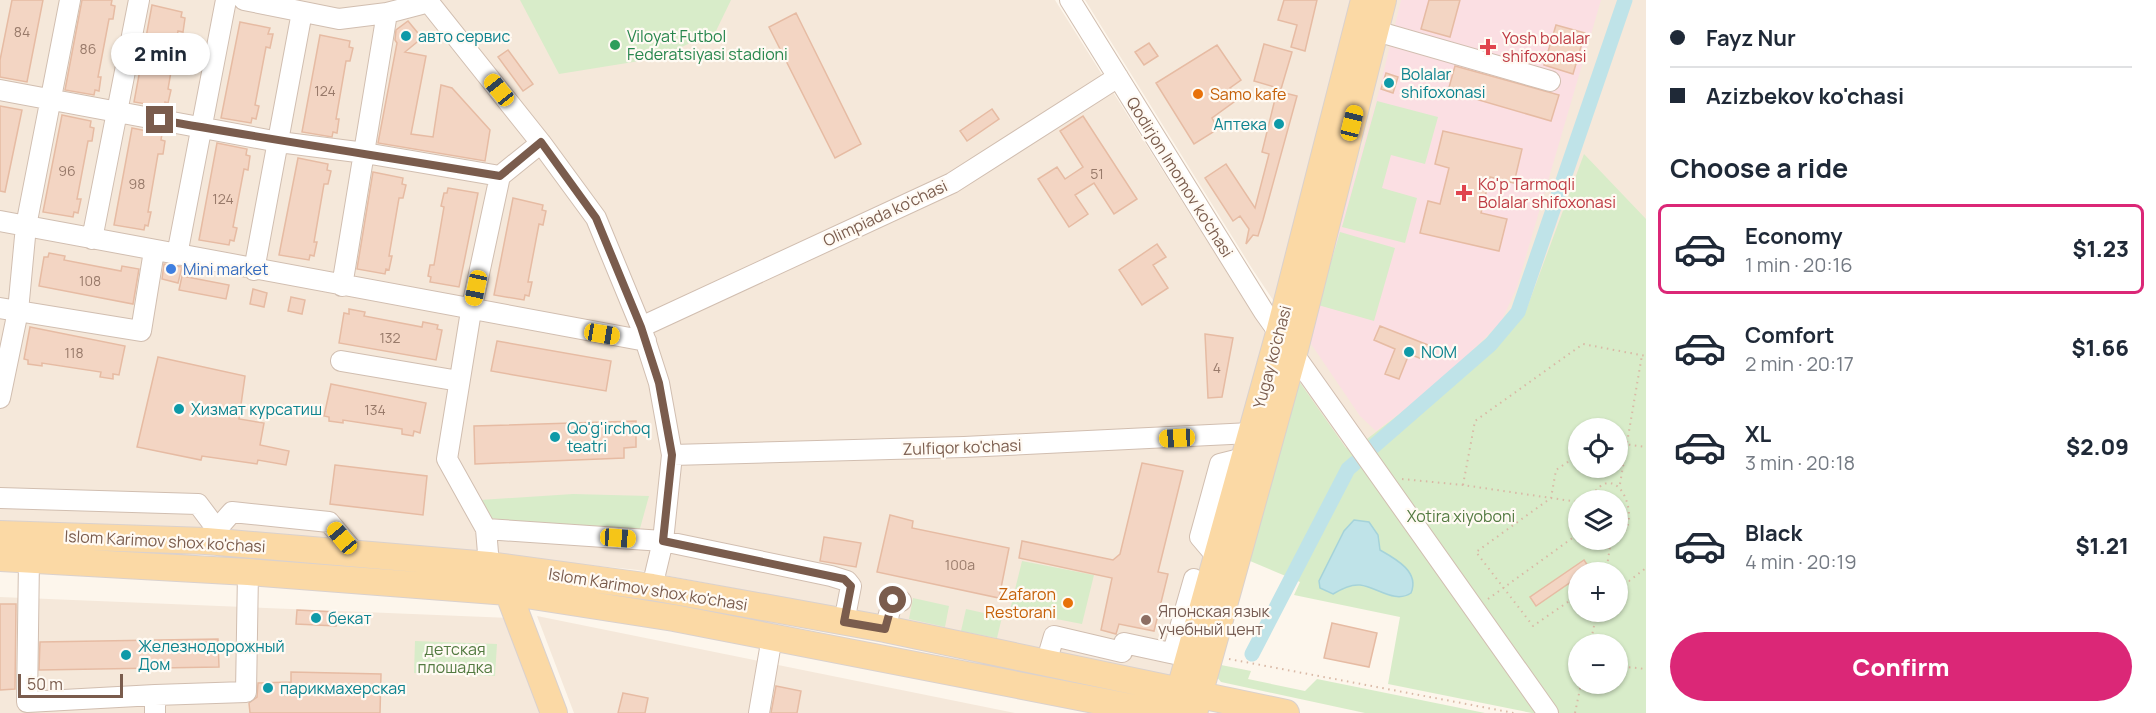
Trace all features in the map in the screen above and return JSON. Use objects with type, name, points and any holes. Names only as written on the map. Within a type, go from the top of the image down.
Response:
[{"type":"main road","name":"Yugay ko'chasi","points":[[1187,702],[1191,655],[1244,458],[1251,433],[1286,343],[1364,0]]},
{"type":"main road","name":"Yugay ko'chasi","points":[[1191,655],[1286,343],[1383,0]]},
{"type":"main road","name":"Islom Karimov shox ko'chasi","points":[[0,534],[211,534],[355,553],[489,565],[652,586],[885,629],[1046,663],[1187,702],[1286,713]]},
{"type":"main road","name":"Islom Karimov shox ko'chasi","points":[[0,558],[248,572],[508,592],[772,637],[1161,713]]},
{"type":"main road","points":[[508,592],[554,713]]},
{"type":"street","points":[[0,398],[9,310],[70,0]]},
{"type":"street","points":[[92,239],[139,0]]},
{"type":"street","points":[[177,255],[226,0]]},
{"type":"street","points":[[244,0],[339,19],[387,13],[428,1],[541,142],[596,218],[643,334],[659,383],[672,455],[663,541],[652,586]]},
{"type":"street","name":"Qodirjon Imomov ko'chasi","points":[[1070,0],[1286,343],[1548,713]]},
{"type":"street","points":[[254,270],[302,12]]},
{"type":"street","points":[[342,286],[387,13]]},
{"type":"street","points":[[1376,31],[1550,81]]},
{"type":"street","name":"Olimpiada ko'chasi","points":[[643,334],[952,183],[1118,77]]},
{"type":"street","points":[[0,90],[279,142],[365,153],[500,176]]},
{"type":"street","points":[[489,565],[486,529],[447,459],[471,311],[500,176],[541,142]]},
{"type":"street","points":[[0,221],[471,311],[643,334]]},
{"type":"street","points":[[9,310],[141,331],[154,251]]},
{"type":"street","points":[[341,361],[459,381]]},
{"type":"street","name":"Zulfiqor ko'chasi","points":[[672,455],[976,447],[1251,433]]},
{"type":"street","points":[[0,498],[198,504],[211,534]]},
{"type":"street","points":[[486,529],[663,541],[844,579],[851,586],[844,622]]},
{"type":"street","points":[[29,559],[27,702],[77,706],[155,704],[246,692],[248,572]]},
{"type":"street","points":[[1046,663],[1054,636],[1122,652],[1124,642],[1191,655],[1194,579]]},
{"type":"street","points":[[885,629],[893,600],[901,601]]},
{"type":"street","points":[[759,713],[772,637]]},
{"type":"path","points":[[1463,485],[1475,421],[1583,344],[1644,355],[1628,444],[1646,447]]},
{"type":"path","points":[[1568,461],[1556,470],[1551,498],[1476,552],[1533,626],[1568,602]]},
{"type":"path","points":[[1380,477],[1463,485],[1568,501]]},
{"type":"path","points":[[1597,490],[1605,485],[1620,484],[1621,478]]},
{"type":"path","points":[[1474,609],[1568,541]]},
{"type":"path","points":[[1628,581],[1646,568]]},
{"type":"path","points":[[1191,655],[1514,713]]},
{"type":"path","points":[[1628,667],[1646,669]]},
{"type":"path","points":[[1575,713],[1579,694]]},
{"type":"shaded area","points":[[0,0],[1055,0],[1275,349],[1181,688],[839,608],[638,570],[336,539],[0,528]]},
{"type":"shaded area","points":[[1085,0],[1363,0],[1281,312],[1253,270]]},
{"type":"shaded area","points":[[1397,0],[1646,0],[1646,232],[1257,529],[1317,289]]},
{"type":"shaded area","points":[[1401,0],[1601,0],[1517,287],[1501,322],[1435,387],[1376,431],[1360,416],[1307,338],[1378,95]]},
{"type":"shaded area","points":[[0,597],[510,618],[543,713],[0,713]]},
{"type":"shaded area","points":[[537,616],[1015,713],[574,713]]},
{"type":"green space","name":"Viloyat Futbol Federatsiyasi stadioni","points":[[520,0],[731,0],[716,31],[658,58],[559,74]]},
{"type":"green space","points":[[1377,101],[1438,117],[1425,164],[1391,155],[1382,188],[1417,198],[1405,243],[1342,227]]},
{"type":"green space","name":"Xotira xiyoboni","points":[[1584,154],[1646,219],[1646,713],[1532,713],[1388,684],[1400,617],[1294,595],[1300,582],[1250,561],[1296,377],[1346,448],[1363,442],[1435,387],[1527,308]]},
{"type":"green space","points":[[1340,232],[1395,248],[1374,321],[1318,305]]},
{"type":"green space","points":[[573,494],[649,496],[639,532],[488,518],[480,500]]},
{"type":"green space","points":[[1022,561],[1094,575],[1082,624],[1010,610]]},
{"type":"green space","points":[[913,598],[949,606],[945,627],[909,619]]},
{"type":"green space","points":[[966,609],[1002,617],[997,638],[961,631]]},
{"type":"green space","name":"детская плошадка","points":[[415,641],[497,644],[495,676],[414,673]]},
{"type":"green space","points":[[1216,664],[1251,671],[1248,679],[1305,691],[1317,679],[1485,713],[1365,713],[1221,682],[1216,676]]},
{"type":"water","points":[[1354,520],[1369,522],[1378,535],[1380,550],[1405,567],[1412,579],[1411,593],[1399,597],[1392,596],[1366,586],[1356,585],[1333,594],[1320,588],[1319,581],[1344,531]]},
{"type":"building","points":[[12,0],[43,0],[27,82],[0,77],[0,60]]},
{"type":"building","points":[[82,0],[112,0],[111,5],[115,6],[113,19],[109,19],[98,77],[101,77],[99,91],[95,90],[94,95],[65,90]]},
{"type":"building","points":[[1284,0],[1317,0],[1305,51],[1291,47],[1297,25],[1278,20]]},
{"type":"building","points":[[1429,0],[1460,0],[1450,37],[1421,29]]},
{"type":"building","points":[[152,5],[182,12],[181,17],[185,18],[183,32],[178,31],[168,89],[171,90],[168,103],[165,102],[164,107],[134,102]]},
{"type":"building","points":[[796,13],[861,144],[835,158],[769,27]]},
{"type":"building","points":[[408,21],[422,38],[405,52],[426,56],[411,134],[433,137],[441,85],[452,88],[490,130],[485,161],[378,143],[397,43],[396,30]]},
{"type":"building","points":[[240,22],[270,28],[268,34],[273,34],[270,48],[266,47],[255,105],[259,106],[256,119],[252,118],[251,123],[221,118]]},
{"type":"building","points":[[1556,25],[1585,33],[1573,74],[1544,65]]},
{"type":"building","points":[[320,35],[350,41],[349,47],[353,48],[350,61],[346,61],[336,119],[339,119],[337,133],[333,132],[332,137],[302,132]]},
{"type":"building","points":[[1149,43],[1158,56],[1144,65],[1135,52]]},
{"type":"building","points":[[1264,44],[1292,52],[1281,89],[1254,81]]},
{"type":"building","name":"Samo kafe","points":[[1217,45],[1241,80],[1230,88],[1238,99],[1212,118],[1218,129],[1194,144],[1156,83]]},
{"type":"building","points":[[508,50],[533,84],[523,91],[498,57]]},
{"type":"building","points":[[1455,66],[1559,95],[1551,121],[1448,91]]},
{"type":"building","name":"Bolalar shifoxonasi","points":[[1386,73],[1398,77],[1393,93],[1381,89]]},
{"type":"building","points":[[1277,91],[1297,96],[1258,236],[1253,235],[1246,244],[1249,229],[1240,216],[1233,221],[1205,178],[1226,164],[1255,208],[1269,154],[1262,152]]},
{"type":"building","points":[[0,106],[22,110],[5,192],[0,191]]},
{"type":"building","points":[[992,109],[999,119],[967,141],[960,131]]},
{"type":"building","points":[[62,115],[91,121],[90,127],[94,128],[92,141],[88,141],[77,199],[81,199],[78,213],[74,212],[73,217],[43,212]]},
{"type":"building","points":[[1083,116],[1137,199],[1114,214],[1094,183],[1075,195],[1088,214],[1069,227],[1038,179],[1057,167],[1065,179],[1083,167],[1060,131]]},
{"type":"building","points":[[132,128],[162,134],[161,140],[165,141],[163,154],[158,154],[148,212],[151,212],[148,226],[145,225],[144,230],[114,225]]},
{"type":"building","name":"Ko'p Tarmoqli Bolalar shifoxonasi","points":[[1443,131],[1522,149],[1514,183],[1490,177],[1481,213],[1507,219],[1499,251],[1420,233],[1428,201],[1440,204],[1449,168],[1435,164]]},
{"type":"building","points":[[217,143],[247,149],[246,155],[250,156],[248,170],[244,169],[233,227],[237,228],[234,241],[230,240],[229,245],[199,240]]},
{"type":"building","points":[[298,158],[328,164],[327,170],[331,171],[328,184],[324,184],[314,242],[317,242],[314,256],[310,255],[309,260],[279,255]]},
{"type":"building","points":[[373,172],[403,178],[402,184],[406,185],[403,198],[399,198],[389,256],[392,256],[389,270],[386,269],[385,274],[357,269]]},
{"type":"building","points":[[448,188],[478,193],[459,287],[430,282],[431,277],[428,276],[430,265],[434,265],[444,207],[441,206],[444,193],[447,193]]},
{"type":"building","points":[[513,198],[543,205],[542,210],[546,211],[543,225],[539,224],[528,282],[532,282],[529,296],[525,295],[524,300],[494,295]]},
{"type":"building","points":[[1157,244],[1166,257],[1153,265],[1168,288],[1142,305],[1119,270]]},
{"type":"building","points":[[49,253],[65,256],[64,260],[121,271],[122,266],[139,269],[133,304],[39,286],[44,257],[48,257]]},
{"type":"building","points":[[164,264],[182,267],[178,283],[162,279]]},
{"type":"building","points":[[182,276],[229,285],[226,299],[179,290]]},
{"type":"building","points":[[253,289],[267,293],[264,307],[250,304]]},
{"type":"building","points":[[291,297],[305,300],[302,314],[288,311]]},
{"type":"building","points":[[349,309],[365,312],[364,316],[422,327],[423,322],[438,325],[437,329],[442,330],[436,360],[339,343],[344,313],[349,314]]},
{"type":"building","name":"NOM","points":[[1380,326],[1428,345],[1422,359],[1409,354],[1399,379],[1385,374],[1395,349],[1374,340]]},
{"type":"building","points":[[30,327],[125,346],[119,375],[113,374],[113,379],[100,377],[101,372],[42,363],[42,366],[28,364],[28,360],[24,359]]},
{"type":"building","points":[[1205,334],[1233,338],[1222,397],[1208,398]]},
{"type":"building","points":[[497,341],[611,361],[606,391],[491,371]]},
{"type":"building","name":"Хизмат курсатиш","points":[[158,357],[245,376],[239,419],[264,423],[260,445],[289,451],[286,465],[258,460],[257,464],[202,456],[201,460],[137,447]]},
{"type":"building","points":[[331,384],[426,403],[420,433],[414,431],[413,436],[402,434],[402,429],[343,420],[343,423],[329,421],[329,417],[324,416]]},
{"type":"building","name":"Qo'g'irchoq teatri","points":[[636,421],[636,447],[624,448],[624,458],[475,464],[474,426]]},
{"type":"building","points":[[1142,463],[1183,471],[1158,572],[1168,574],[1154,631],[1119,624],[1116,634],[1101,630],[1112,578],[1019,558],[1022,541],[1113,560],[1120,554]]},
{"type":"building","points":[[335,465],[427,476],[423,515],[330,504]]},
{"type":"building","points":[[890,515],[913,521],[912,528],[1009,548],[999,598],[877,572]]},
{"type":"building","points":[[824,537],[861,543],[856,567],[820,561]]},
{"type":"building","points":[[1568,571],[1568,584],[1536,606],[1530,597]]},
{"type":"building","points":[[0,604],[16,604],[15,689],[0,690]]},
{"type":"building","name":"бекат","points":[[297,610],[336,612],[336,626],[296,624]]},
{"type":"building","points":[[1332,623],[1377,633],[1369,667],[1324,658]]},
{"type":"building","name":"Железнодорожный Дом","points":[[218,639],[219,667],[39,670],[40,642]]},
{"type":"building","points":[[291,672],[381,674],[380,713],[250,713],[249,703],[257,697],[258,683],[291,682]]},
{"type":"building","points":[[776,686],[801,691],[797,713],[771,713]]},
{"type":"building","points":[[623,693],[648,698],[645,713],[618,713]]},
{"type":"waterway","points":[[1374,446],[1491,344],[1518,312],[1625,0]]},
{"type":"waterway","points":[[1252,654],[1348,469],[1355,463]]},
{"type":"place","name":"авто сервис","points":[[406,36]]},
{"type":"place","name":"Viloyat Futbol Federatsiyasi stadioni","points":[[615,45]]},
{"type":"place","name":"Yosh bolalar shifoxonasi","points":[[1488,47]]},
{"type":"place","name":"Bolalar shifoxonasi","points":[[1389,83]]},
{"type":"place","name":"Samo kafe","points":[[1198,94]]},
{"type":"place","name":"Аптека","points":[[1279,124]]},
{"type":"place","name":"Ko'p Tarmoqli Bolalar shifoxonasi","points":[[1464,193]]},
{"type":"place","name":"Mini market","points":[[171,269]]},
{"type":"place","name":"NOM","points":[[1409,352]]},
{"type":"place","name":"Хизмат курсатиш","points":[[179,409]]},
{"type":"place","name":"Qo'g'irchoq teatri","points":[[555,437]]},
{"type":"place","name":"Zafaron Restorani","points":[[1068,603]]},
{"type":"place","name":"бекат","points":[[316,618]]},
{"type":"place","name":"Японская язык учебный цент","points":[[1146,620]]},
{"type":"place","name":"Железнодорожный Дом","points":[[126,655]]},
{"type":"place","name":"парикмахерская","points":[[268,688]]},
{"type":"route","points":[[160,120],[279,142],[365,153],[500,176],[541,142],[596,218],[641,327],[659,383],[672,455],[663,541],[844,579],[851,586],[850,602],[844,622],[885,629],[893,600]]}]
